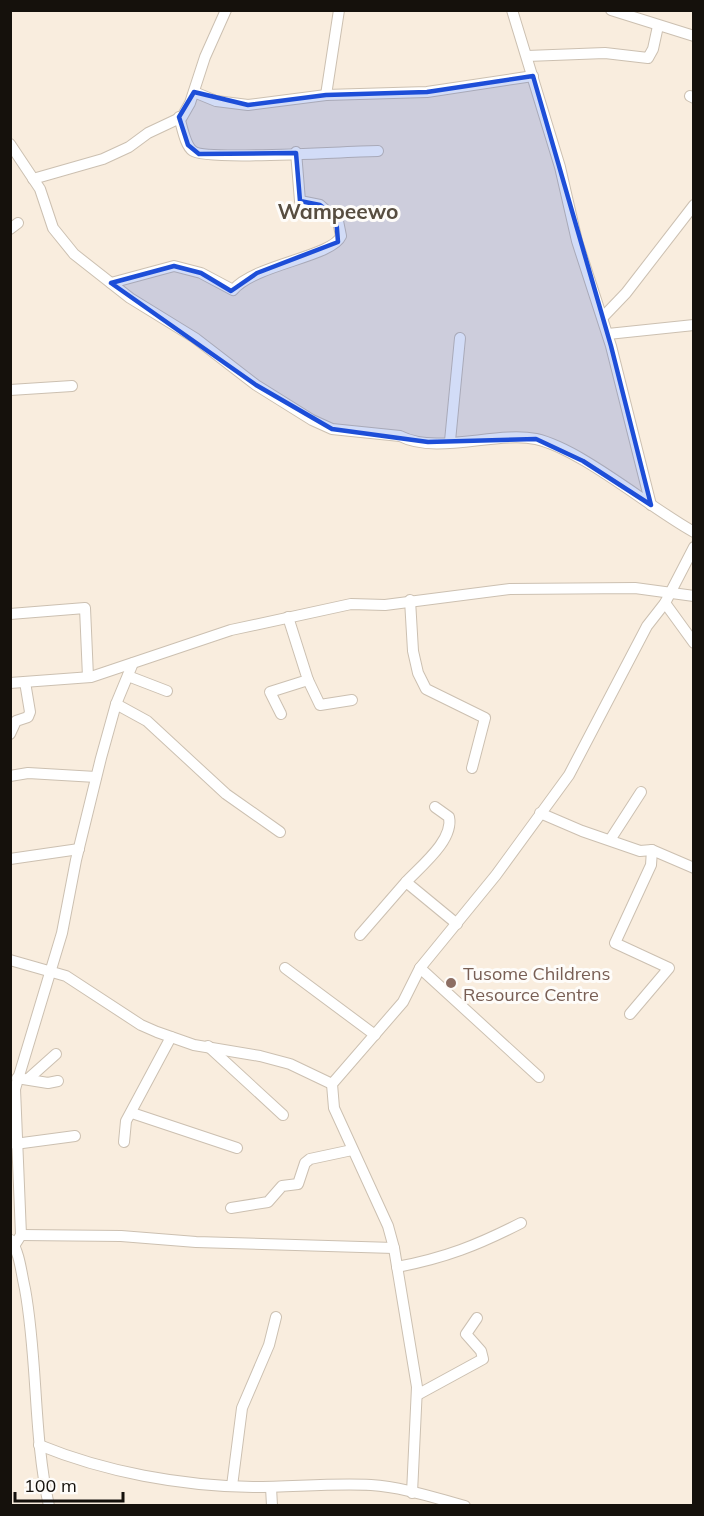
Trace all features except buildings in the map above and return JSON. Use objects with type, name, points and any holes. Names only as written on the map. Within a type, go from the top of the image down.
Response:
[{"type":"street","points":[[33,179],[103,159],[129,147],[148,133],[187,111],[205,57],[226,10]]},
{"type":"street","points":[[326,94],[339,10]]},
{"type":"street","points":[[512,10],[560,167],[577,241],[608,334],[651,505]]},
{"type":"street","points":[[611,10],[693,36]]},
{"type":"street","points":[[527,56],[605,53],[648,58],[653,49],[658,26]]},
{"type":"street","points":[[194,92],[224,103],[248,105],[326,94],[427,92],[533,76]]},
{"type":"street","points":[[179,117],[188,146],[199,154],[251,156],[296,152],[378,151]]},
{"type":"street","points":[[10,144],[40,189],[53,228],[74,254],[148,310],[195,338],[256,385],[312,420],[343,431],[400,436],[408,440],[428,442],[524,438],[542,441],[583,461],[693,532]]},
{"type":"street","points":[[111,283],[174,266],[201,273],[233,290],[257,273],[333,246],[340,236],[338,221],[320,205],[300,201],[296,152]]},
{"type":"street","points":[[603,317],[626,293],[693,205]]},
{"type":"street","points":[[608,334],[693,325]]},
{"type":"street","points":[[450,441],[460,338]]},
{"type":"street","points":[[10,390],[72,386]]},
{"type":"street","points":[[412,1493],[417,1395],[394,1248],[388,1226],[334,1108],[332,1084],[403,1002],[420,968],[457,924],[569,775],[647,626],[665,603],[693,547]]},
{"type":"street","points":[[10,683],[88,677],[231,630],[351,604],[385,605],[410,600],[450,599],[510,589],[635,588],[693,596]]},
{"type":"street","points":[[410,600],[413,651],[418,673],[426,689],[485,718],[472,768]]},
{"type":"street","points":[[665,603],[693,644]]},
{"type":"street","points":[[10,614],[85,608],[88,677]]},
{"type":"street","points":[[288,618],[308,680],[320,705],[352,700]]},
{"type":"street","points":[[21,1235],[15,1144],[17,1084],[70,902],[79,849],[116,704],[133,663]]},
{"type":"street","points":[[128,676],[167,691]]},
{"type":"street","points":[[281,714],[270,692],[308,680]]},
{"type":"street","points":[[10,734],[16,721],[28,717],[30,712],[25,682]]},
{"type":"street","points":[[116,704],[147,721],[226,794],[280,832]]},
{"type":"street","points":[[10,776],[28,773],[96,777]]},
{"type":"street","points":[[610,840],[641,792]]},
{"type":"street","points":[[360,935],[438,847],[450,828],[448,817],[435,807]]},
{"type":"street","points":[[540,813],[582,831],[640,851],[652,850],[693,868]]},
{"type":"street","points":[[10,859],[79,849]]},
{"type":"street","points":[[630,1014],[669,968],[615,943],[651,865],[652,850]]},
{"type":"street","points":[[406,882],[457,924]]},
{"type":"street","points":[[10,960],[52,970],[66,976],[141,1025],[171,1037],[290,1064],[332,1084]]},
{"type":"street","points":[[285,968],[375,1035]]},
{"type":"street","points":[[420,968],[539,1077]]},
{"type":"street","points":[[124,1142],[126,1121],[171,1037]]},
{"type":"street","points":[[208,1046],[283,1115]]},
{"type":"street","points":[[17,1084],[56,1054]]},
{"type":"street","points":[[17,1084],[58,1081]]},
{"type":"street","points":[[132,1113],[237,1148]]},
{"type":"street","points":[[15,1144],[75,1136]]},
{"type":"street","points":[[231,1208],[268,1202],[282,1186],[298,1184],[305,1163],[310,1159],[352,1150]]},
{"type":"street","points":[[397,1267],[429,1261],[471,1248],[521,1223]]},
{"type":"street","points":[[49,1506],[39,1445],[32,1326],[12,1243],[21,1235],[121,1236],[196,1242],[394,1248]]},
{"type":"street","points":[[232,1486],[242,1408],[269,1345],[276,1317]]},
{"type":"street","points":[[417,1395],[483,1359],[481,1351],[466,1334],[477,1318]]},
{"type":"street","points":[[39,1445],[63,1455],[149,1477],[232,1486],[371,1485],[465,1506]]},
{"type":"street","points":[[271,1487],[272,1506]]},
{"type":"highlighted area","points":[[533,76],[611,346],[651,505],[583,461],[536,439],[428,442],[332,429],[256,385],[111,283],[174,266],[201,273],[231,291],[257,273],[338,242],[336,217],[320,205],[300,201],[296,153],[199,154],[188,145],[179,117],[194,92],[248,105],[326,95],[427,92]]},
{"type":"place","name":"Tusome Childrens Resource Centre","points":[[451,983]]},
{"type":"district","name":"Wampeewo","points":[[338,211]]}]
